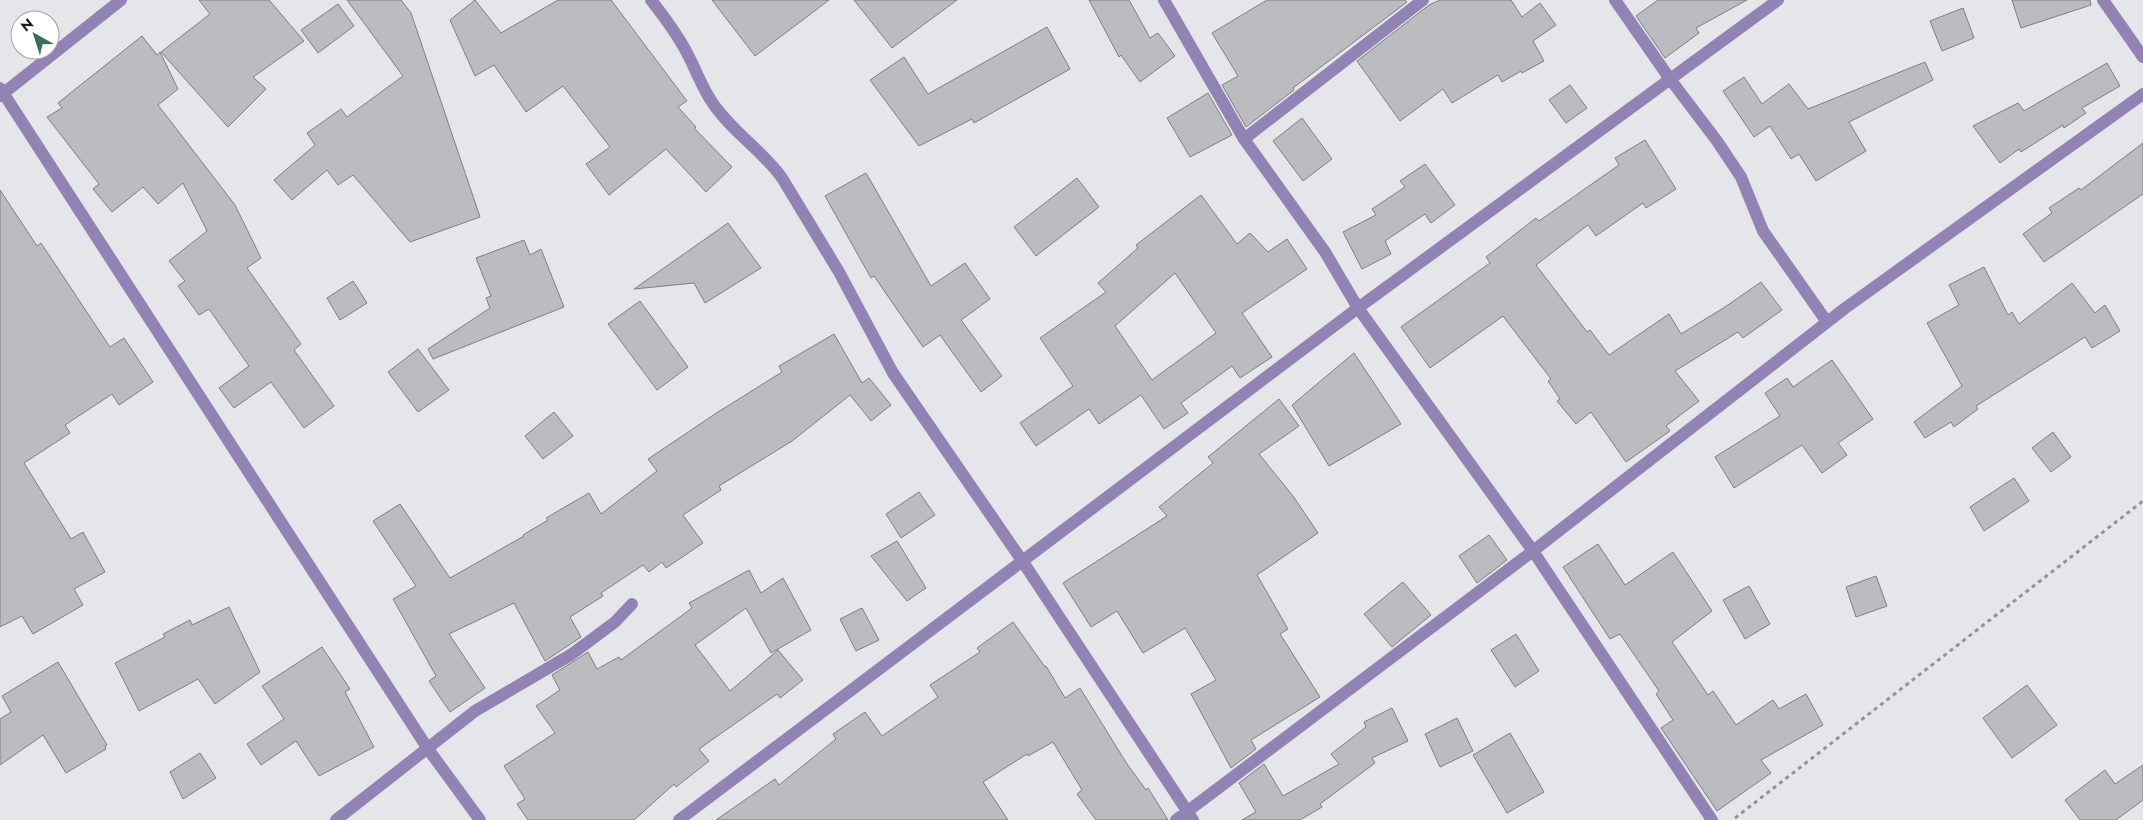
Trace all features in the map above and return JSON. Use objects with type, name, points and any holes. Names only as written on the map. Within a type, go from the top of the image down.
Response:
[{"type":"street","points":[[121,0],[1,93],[428,749],[480,820]]},
{"type":"street","points":[[651,0],[677,35],[712,103],[725,120],[772,165],[782,178],[839,272],[894,373],[1023,562],[1191,816]]},
{"type":"street","points":[[1164,0],[1244,139],[1325,252],[1358,308],[1533,551],[1712,820]]},
{"type":"street","points":[[1244,139],[1423,0]]},
{"type":"street","points":[[1615,0],[1741,177],[1763,231],[1827,322]]},
{"type":"street","points":[[679,820],[1358,308],[1778,0]]},
{"type":"street","points":[[2103,0],[2143,57]]},
{"type":"street","points":[[1176,820],[1191,816],[1827,322],[2143,94]]},
{"type":"street","points":[[336,820],[475,711],[556,664],[595,638],[632,604]]},
{"type":"path","points":[[1732,820],[2143,502]]},
{"type":"building","points":[[199,0],[269,0],[304,41],[253,77],[266,89],[228,127],[161,52],[210,14]]},
{"type":"building","points":[[347,0],[401,0],[411,13],[480,217],[410,242],[353,175],[338,185],[327,170],[292,200],[274,180],[315,145],[307,133],[341,109],[347,117],[403,76]]},
{"type":"building","points":[[475,0],[501,33],[558,0],[611,0],[687,101],[678,107],[696,127],[694,128],[732,167],[706,192],[666,149],[609,195],[586,164],[610,147],[563,86],[526,112],[494,65],[475,76],[450,20]]},
{"type":"building","points":[[712,0],[829,0],[755,56]]},
{"type":"building","points":[[854,0],[957,0],[892,48]]},
{"type":"building","points":[[1089,0],[1129,0],[1150,38],[1158,33],[1175,56],[1140,82],[1121,55],[1119,57]]},
{"type":"building","points":[[1267,0],[1405,0],[1407,2],[1293,88],[1294,90],[1246,127],[1222,85],[1238,76],[1212,33]]},
{"type":"building","points":[[1440,0],[1511,0],[1522,17],[1540,3],[1556,25],[1533,41],[1544,61],[1502,82],[1498,75],[1452,103],[1443,89],[1400,121],[1357,61],[1429,5]]},
{"type":"building","points":[[1658,0],[1747,0],[1696,28],[1699,33],[1665,58],[1636,16]]},
{"type":"building","points":[[2012,0],[2090,0],[2091,5],[2021,28]]},
{"type":"building","points":[[338,4],[354,26],[318,53],[301,30]]},
{"type":"building","points":[[1963,8],[1974,38],[1942,51],[1930,21]]},
{"type":"building","points":[[1047,27],[1070,69],[974,123],[972,119],[919,146],[870,80],[904,57],[928,94]]},
{"type":"building","points":[[142,36],[157,55],[160,52],[178,89],[158,105],[235,205],[261,258],[247,268],[301,344],[294,350],[334,406],[304,428],[271,382],[234,408],[219,388],[249,366],[209,309],[199,315],[178,286],[185,281],[169,261],[207,231],[183,183],[158,204],[143,187],[112,212],[93,189],[99,184],[47,117],[62,108],[58,103]]},
{"type":"building","points":[[1925,62],[1933,80],[1849,122],[1866,151],[1816,181],[1799,154],[1791,159],[1770,126],[1754,137],[1723,91],[1744,77],[1762,104],[1789,84],[1808,109]]},
{"type":"building","points":[[2107,63],[2120,86],[2082,108],[2086,113],[2064,128],[2063,125],[2021,152],[2019,149],[2000,163],[1973,126],[2018,103],[2024,111]]},
{"type":"building","points":[[1570,85],[1587,108],[1566,123],[1549,100]]},
{"type":"building","points":[[1208,93],[1232,135],[1190,157],[1167,118]]},
{"type":"building","points":[[1302,118],[1332,159],[1303,181],[1273,141]]},
{"type":"building","points":[[1645,140],[1676,189],[1646,208],[1643,203],[1596,236],[1588,225],[1536,265],[1587,332],[1590,330],[1609,355],[1669,314],[1681,334],[1761,282],[1782,310],[1743,338],[1738,332],[1675,371],[1699,401],[1666,426],[1670,431],[1626,462],[1591,412],[1576,424],[1557,401],[1560,399],[1548,381],[1551,379],[1503,316],[1430,368],[1401,327],[1490,263],[1486,257],[1536,218],[1539,221],[1619,165],[1615,158]]},
{"type":"building","points":[[2143,143],[2143,194],[2044,262],[2023,234],[2052,213],[2049,208],[2079,188],[2081,190]]},
{"type":"building","points":[[1425,164],[1455,205],[1431,223],[1425,214],[1385,241],[1391,254],[1362,269],[1343,232],[1376,215],[1372,209],[1405,187],[1400,181]]},
{"type":"building","points":[[866,173],[931,286],[965,263],[990,299],[961,320],[1002,376],[981,392],[940,335],[923,347],[874,276],[871,278],[825,196]]},
{"type":"building","points":[[1077,178],[1099,207],[1036,256],[1014,227]]},
{"type":"building","points":[[0,190],[37,246],[41,243],[110,347],[124,338],[153,382],[119,405],[112,394],[65,425],[70,433],[24,463],[71,539],[83,532],[105,572],[74,589],[83,605],[33,634],[22,616],[0,627]]},
{"type":"building","points":[[1201,195],[1237,244],[1250,233],[1268,252],[1287,239],[1307,269],[1242,313],[1272,357],[1240,378],[1232,366],[1181,403],[1188,413],[1164,429],[1141,395],[1099,424],[1089,409],[1036,446],[1020,423],[1073,386],[1040,338],[1106,292],[1098,283],[1138,248],[1136,245]],"holes":[[[1175,273],[1216,333],[1152,380],[1115,326]]]},
{"type":"building","points":[[728,223],[761,268],[705,303],[694,283],[634,289]]},
{"type":"building","points":[[524,240],[530,255],[541,249],[564,307],[433,359],[428,349],[490,308],[486,298],[491,296],[476,258]]},
{"type":"building","points":[[1984,267],[2008,315],[2012,312],[2019,324],[2072,283],[2095,313],[2105,305],[2120,331],[2092,348],[2085,337],[1976,406],[1978,409],[1954,427],[1951,422],[1925,438],[1914,422],[1962,386],[1927,323],[1959,305],[1949,285]]},
{"type":"building","points":[[353,281],[367,303],[340,320],[327,298]]},
{"type":"building","points":[[640,301],[688,367],[657,390],[608,324]]},
{"type":"building","points":[[834,334],[862,383],[869,378],[891,405],[871,421],[850,395],[792,441],[719,486],[721,490],[683,515],[703,543],[666,568],[662,562],[649,572],[643,565],[601,593],[603,596],[570,617],[581,637],[545,661],[514,603],[449,634],[485,688],[450,712],[429,681],[436,676],[393,599],[416,586],[373,521],[400,504],[450,578],[524,536],[548,520],[546,518],[589,493],[601,514],[657,471],[648,459],[782,372],[779,366]]},
{"type":"building","points":[[418,349],[449,390],[418,412],[388,372]]},
{"type":"building","points":[[1354,353],[1401,424],[1329,466],[1292,405]]},
{"type":"building","points":[[1832,360],[1873,419],[1838,443],[1847,455],[1822,473],[1802,445],[1734,488],[1715,457],[1780,416],[1765,393],[1787,378],[1793,387]]},
{"type":"building","points":[[1279,399],[1299,426],[1259,454],[1293,496],[1318,533],[1257,575],[1288,629],[1280,634],[1320,697],[1251,740],[1256,749],[1231,768],[1191,694],[1216,680],[1185,628],[1143,653],[1117,611],[1091,627],[1063,583],[1167,516],[1159,507],[1213,463],[1208,457]]},
{"type":"building","points":[[554,412],[573,436],[543,459],[525,436]]},
{"type":"building","points":[[2053,432],[2071,457],[2051,472],[2032,448]]},
{"type":"building","points":[[2014,478],[2029,501],[1984,531],[1970,507]]},
{"type":"building","points":[[919,492],[935,515],[901,538],[886,514]]},
{"type":"building","points":[[1489,535],[1507,560],[1477,583],[1459,556]]},
{"type":"building","points":[[897,541],[926,588],[907,601],[871,556]]},
{"type":"building","points":[[1598,544],[1625,585],[1673,552],[1712,611],[1672,642],[1708,695],[1713,691],[1736,725],[1773,700],[1779,709],[1806,694],[1823,725],[1761,760],[1771,773],[1717,811],[1661,728],[1673,720],[1656,694],[1659,691],[1620,634],[1610,639],[1563,567]]},
{"type":"building","points":[[749,570],[761,593],[783,578],[811,630],[771,653],[746,608],[695,645],[730,691],[778,650],[803,680],[780,698],[777,694],[699,749],[709,761],[676,787],[674,784],[634,820],[528,820],[517,804],[525,799],[504,766],[555,733],[536,706],[560,690],[552,675],[588,652],[597,669],[619,657],[621,660],[692,608],[689,603]]},
{"type":"building","points":[[1876,576],[1887,606],[1856,617],[1846,587]]},
{"type":"building","points":[[1403,582],[1431,615],[1392,647],[1364,614]]},
{"type":"building","points":[[1749,586],[1770,624],[1745,639],[1723,600]]},
{"type":"building","points":[[229,607],[260,672],[215,704],[198,679],[139,711],[115,663],[165,637],[163,634],[190,620],[192,625]]},
{"type":"building","points":[[862,608],[879,640],[856,651],[840,619]]},
{"type":"building","points":[[1013,622],[1046,666],[1065,698],[1080,688],[1127,764],[1146,790],[1148,788],[1168,820],[1096,820],[1077,794],[1082,790],[1053,742],[1028,756],[1027,754],[983,782],[1008,820],[716,820],[775,779],[779,785],[836,739],[833,734],[865,712],[882,736],[938,697],[930,685],[980,652],[977,648]]},
{"type":"building","points":[[1516,634],[1539,671],[1515,687],[1491,650]]},
{"type":"building","points":[[322,647],[350,689],[345,692],[374,747],[319,776],[296,741],[261,765],[247,744],[284,719],[262,686]]},
{"type":"building","points":[[58,662],[107,745],[105,746],[106,749],[66,773],[43,735],[0,765],[0,719],[11,712],[2,696]]},
{"type":"building","points":[[2027,685],[2057,725],[2012,758],[1983,718]]},
{"type":"building","points":[[1392,708],[1408,741],[1372,758],[1375,763],[1320,804],[1322,807],[1300,820],[1242,820],[1256,812],[1239,783],[1264,764],[1283,796],[1339,764],[1331,754],[1366,727],[1364,722]]},
{"type":"building","points":[[1457,718],[1473,751],[1440,767],[1425,734]]},
{"type":"building","points":[[1510,733],[1544,792],[1507,813],[1473,755]]},
{"type":"building","points":[[200,753],[216,778],[183,799],[170,772]]},
{"type":"building","points":[[2143,765],[2143,800],[2116,820],[2080,820],[2065,800],[2105,770],[2115,784]]}]
